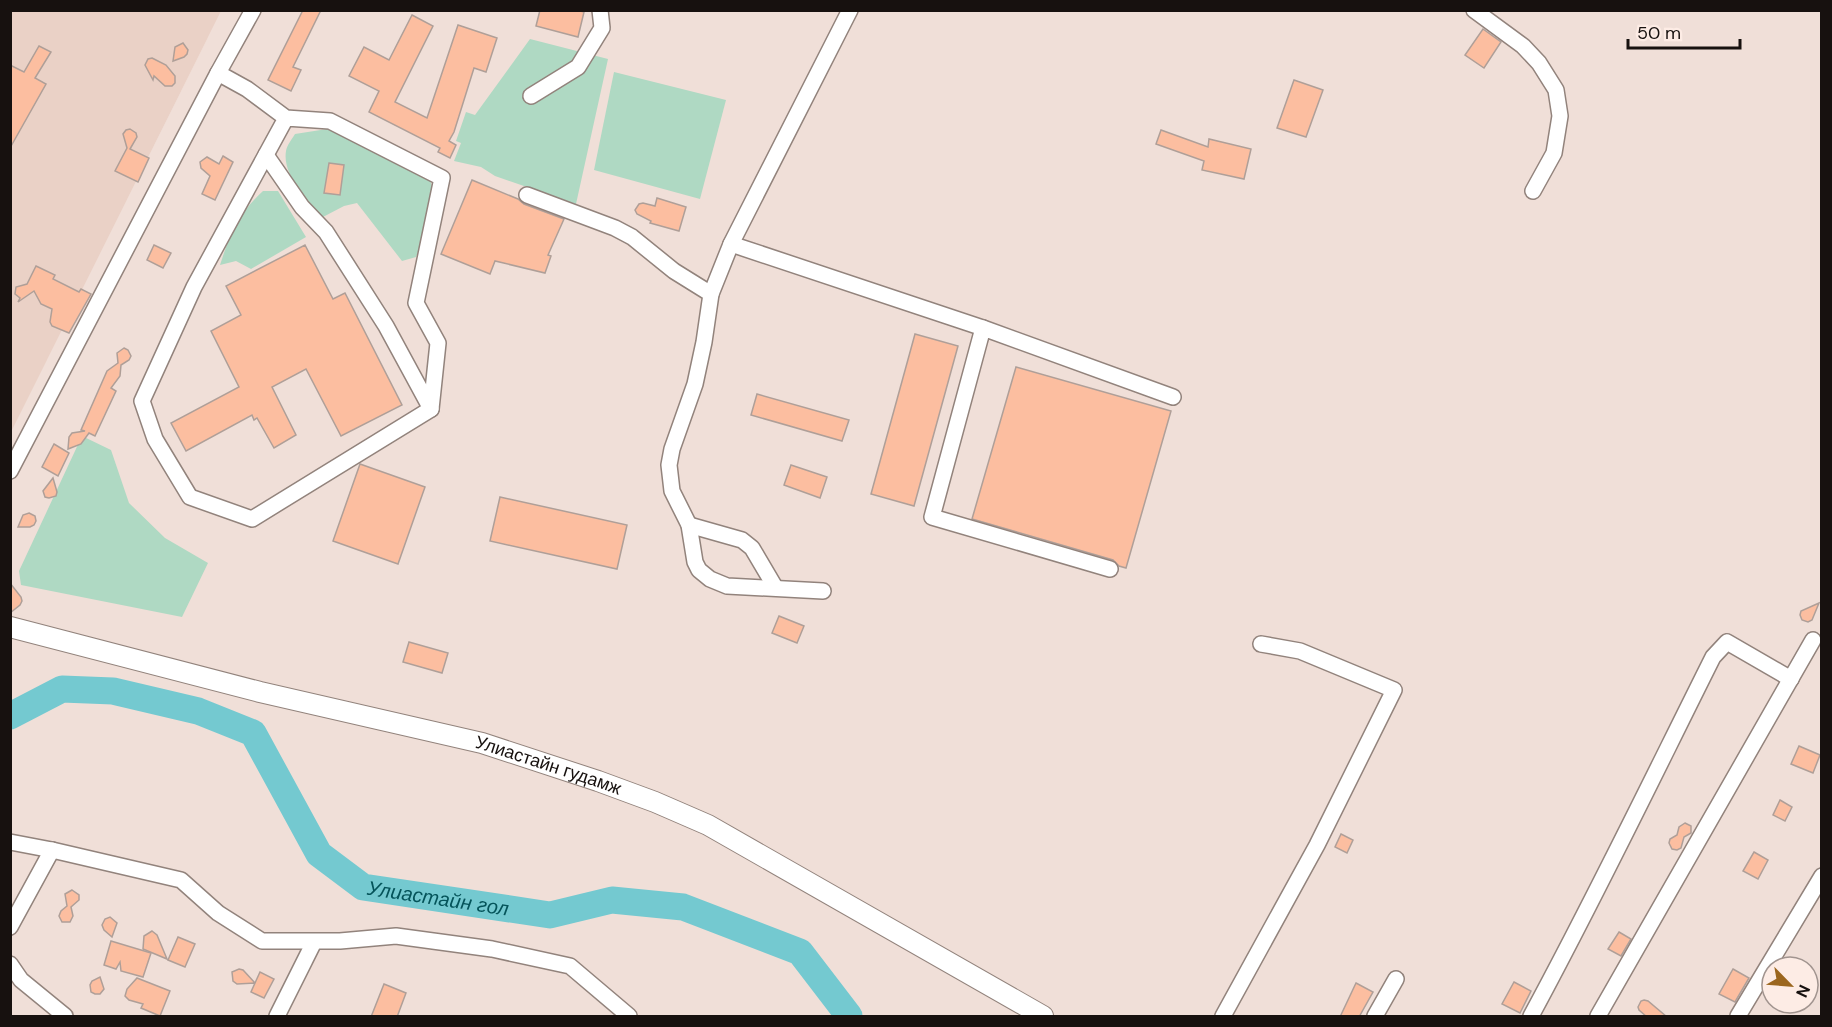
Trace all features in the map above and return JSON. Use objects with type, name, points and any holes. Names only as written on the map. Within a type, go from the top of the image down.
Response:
[{"type":"main road","name":"Улиастайн гудамж","points":[[10,627],[260,692],[482,743],[655,802],[708,825],[1043,1017]]},
{"type":"street","points":[[10,471],[253,10]]},
{"type":"street","points":[[531,96],[578,67],[602,28],[600,10]]},
{"type":"street","points":[[823,591],[727,586],[710,579],[699,570],[695,562],[689,525],[672,491],[669,465],[672,449],[695,384],[711,294],[731,243],[850,10]]},
{"type":"street","points":[[1474,10],[1523,46],[1539,63],[1556,90],[1560,117],[1554,153],[1533,191]]},
{"type":"street","points":[[218,73],[248,89],[286,118],[330,121],[442,178],[416,303],[438,343],[431,409]]},
{"type":"street","points":[[286,118],[194,287],[142,401],[155,439],[190,497],[252,519],[431,409]]},
{"type":"street","points":[[266,155],[302,207],[326,232],[386,326],[431,409]]},
{"type":"street","points":[[527,195],[615,228],[632,237],[674,272],[711,294]]},
{"type":"street","points":[[731,243],[983,328],[1173,397]]},
{"type":"street","points":[[983,328],[932,517],[1110,569]]},
{"type":"street","points":[[689,525],[742,540],[752,549],[775,587]]},
{"type":"street","points":[[1598,1017],[1814,640]]},
{"type":"street","points":[[1531,1017],[1587,913],[1645,791],[1713,657],[1727,642],[1791,679]]},
{"type":"street","points":[[1223,1017],[1317,846],[1394,690],[1300,651],[1261,644]]},
{"type":"street","points":[[10,842],[181,880],[218,913],[262,941],[314,942],[396,936],[492,949],[570,966],[628,1017]]},
{"type":"street","points":[[10,927],[52,850]]},
{"type":"street","points":[[1738,1017],[1821,876]]},
{"type":"street","points":[[277,1017],[314,942]]},
{"type":"street","points":[[10,964],[21,980],[65,1017]]},
{"type":"street","points":[[1375,1017],[1396,980]]},
{"type":"shaded area","points":[[11,11],[221,11],[11,432]]},
{"type":"green space","points":[[530,39],[608,59],[576,204],[495,176],[481,167],[454,161],[461,143],[456,141],[466,112],[475,115]]},
{"type":"green space","points":[[614,72],[726,100],[700,199],[594,170]]},
{"type":"green space","points":[[327,129],[413,168],[430,181],[433,197],[426,230],[416,257],[402,261],[357,203],[344,206],[321,218],[297,186],[286,160],[288,144],[295,134]]},
{"type":"green space","points":[[263,191],[278,191],[306,237],[251,269],[236,261],[220,265],[236,225],[247,208]]},
{"type":"green space","points":[[82,436],[111,450],[129,503],[165,538],[208,563],[182,617],[21,585],[19,571]]},
{"type":"building","points":[[303,10],[321,10],[293,67],[301,70],[291,91],[268,80]]},
{"type":"building","points":[[540,10],[584,12],[578,37],[536,26]]},
{"type":"building","points":[[412,15],[433,26],[395,102],[427,118],[458,25],[497,38],[486,72],[474,68],[454,132],[449,141],[456,145],[450,158],[438,152],[440,148],[369,112],[379,91],[349,76],[364,47],[389,60]]},
{"type":"building","points":[[1483,29],[1501,42],[1484,68],[1465,55]]},
{"type":"building","points":[[183,43],[188,50],[187,54],[173,61],[175,47]]},
{"type":"building","points":[[39,46],[51,52],[35,78],[46,84],[10,148],[10,65],[24,72]]},
{"type":"building","points":[[152,58],[166,65],[175,76],[175,83],[172,86],[165,86],[154,76],[153,80],[145,65],[148,59]]},
{"type":"building","points":[[1294,80],[1323,90],[1306,137],[1277,128]]},
{"type":"building","points":[[130,129],[136,133],[137,137],[130,149],[149,158],[138,182],[115,171],[127,148],[123,134]]},
{"type":"building","points":[[1161,130],[1208,147],[1209,139],[1251,149],[1244,179],[1202,170],[1204,161],[1156,144]]},
{"type":"building","points":[[223,156],[233,162],[215,200],[202,194],[210,176],[201,168],[200,162],[207,157],[219,164]]},
{"type":"building","points":[[329,163],[344,165],[340,195],[324,193]]},
{"type":"building","points":[[472,180],[518,199],[524,204],[564,219],[548,255],[551,256],[545,273],[495,261],[490,274],[441,254]]},
{"type":"building","points":[[657,198],[686,207],[679,231],[650,223],[651,221],[637,214],[635,210],[639,204],[655,206]]},
{"type":"building","points":[[154,245],[171,253],[163,268],[147,260]]},
{"type":"building","points":[[305,245],[333,299],[345,293],[402,405],[341,436],[306,369],[272,387],[296,435],[274,448],[257,418],[254,420],[252,415],[186,451],[171,423],[239,387],[211,331],[241,315],[226,286]]},
{"type":"building","points":[[36,266],[55,275],[53,279],[79,292],[81,289],[91,294],[69,333],[52,326],[50,322],[52,309],[41,304],[34,291],[18,302],[20,298],[15,294],[16,287],[27,284]]},
{"type":"building","points":[[915,334],[958,346],[914,506],[871,494]]},
{"type":"building","points":[[124,348],[131,356],[121,365],[120,376],[111,388],[116,391],[95,436],[89,433],[81,444],[68,449],[69,437],[72,433],[85,431],[81,430],[107,371],[118,363],[117,353]]},
{"type":"building","points":[[1016,367],[1171,411],[1126,568],[1119,566],[1113,560],[972,519]]},
{"type":"building","points":[[757,394],[849,420],[842,441],[751,415]]},
{"type":"building","points":[[54,444],[69,453],[58,476],[42,467]]},
{"type":"building","points":[[360,464],[425,487],[398,564],[333,541]]},
{"type":"building","points":[[791,465],[827,477],[820,498],[784,485]]},
{"type":"building","points":[[53,478],[56,496],[45,497],[43,491]]},
{"type":"building","points":[[500,497],[627,525],[617,569],[490,541]]},
{"type":"building","points":[[29,513],[35,516],[34,525],[18,527],[23,515]]},
{"type":"building","points":[[10,583],[22,601],[10,613]]},
{"type":"building","points":[[1819,603],[1812,620],[1808,622],[1802,620],[1801,611]]},
{"type":"building","points":[[779,616],[804,626],[797,643],[772,633]]},
{"type":"building","points":[[409,642],[448,653],[442,673],[403,662]]},
{"type":"building","points":[[1799,746],[1820,755],[1813,773],[1791,764]]},
{"type":"building","points":[[1780,800],[1792,807],[1785,821],[1773,815]]},
{"type":"building","points":[[1685,823],[1691,826],[1691,833],[1684,837],[1681,848],[1672,849],[1670,839],[1677,835],[1679,827]]},
{"type":"building","points":[[1341,834],[1353,840],[1347,853],[1335,847]]},
{"type":"building","points":[[1754,852],[1768,860],[1758,879],[1743,871]]},
{"type":"building","points":[[72,890],[79,895],[79,900],[71,907],[73,916],[70,922],[62,922],[59,916],[67,906],[65,894]]},
{"type":"building","points":[[110,917],[117,923],[112,937],[102,925],[105,919]]},
{"type":"building","points":[[152,931],[157,935],[167,959],[143,949],[144,936]]},
{"type":"building","points":[[1619,932],[1631,939],[1621,956],[1608,949]]},
{"type":"building","points":[[178,937],[195,944],[185,967],[168,960]]},
{"type":"building","points":[[111,941],[151,953],[143,977],[121,971],[120,962],[116,969],[104,965]]},
{"type":"building","points":[[1733,969],[1749,978],[1735,1002],[1719,994]]},
{"type":"building","points":[[243,970],[255,983],[237,984],[233,981],[232,972]]},
{"type":"building","points":[[260,972],[274,979],[264,998],[251,992]]},
{"type":"building","points":[[100,977],[104,989],[100,994],[95,994],[91,992],[90,985],[92,981]]},
{"type":"building","points":[[137,978],[170,991],[160,1016],[141,1008],[143,1004],[129,1000],[125,996],[127,989]]},
{"type":"building","points":[[1514,982],[1531,991],[1520,1013],[1502,1004]]},
{"type":"building","points":[[1356,983],[1373,992],[1359,1017],[1340,1017]]},
{"type":"building","points":[[384,984],[406,993],[397,1017],[371,1017]]},
{"type":"building","points":[[1644,1000],[1667,1017],[1647,1017],[1638,1007]]},
{"type":"waterway","name":"Улиастайн гол","points":[[10,716],[62,689],[113,691],[198,711],[253,733],[319,854],[363,887],[550,915],[612,900],[683,907],[800,952],[849,1016]]}]
